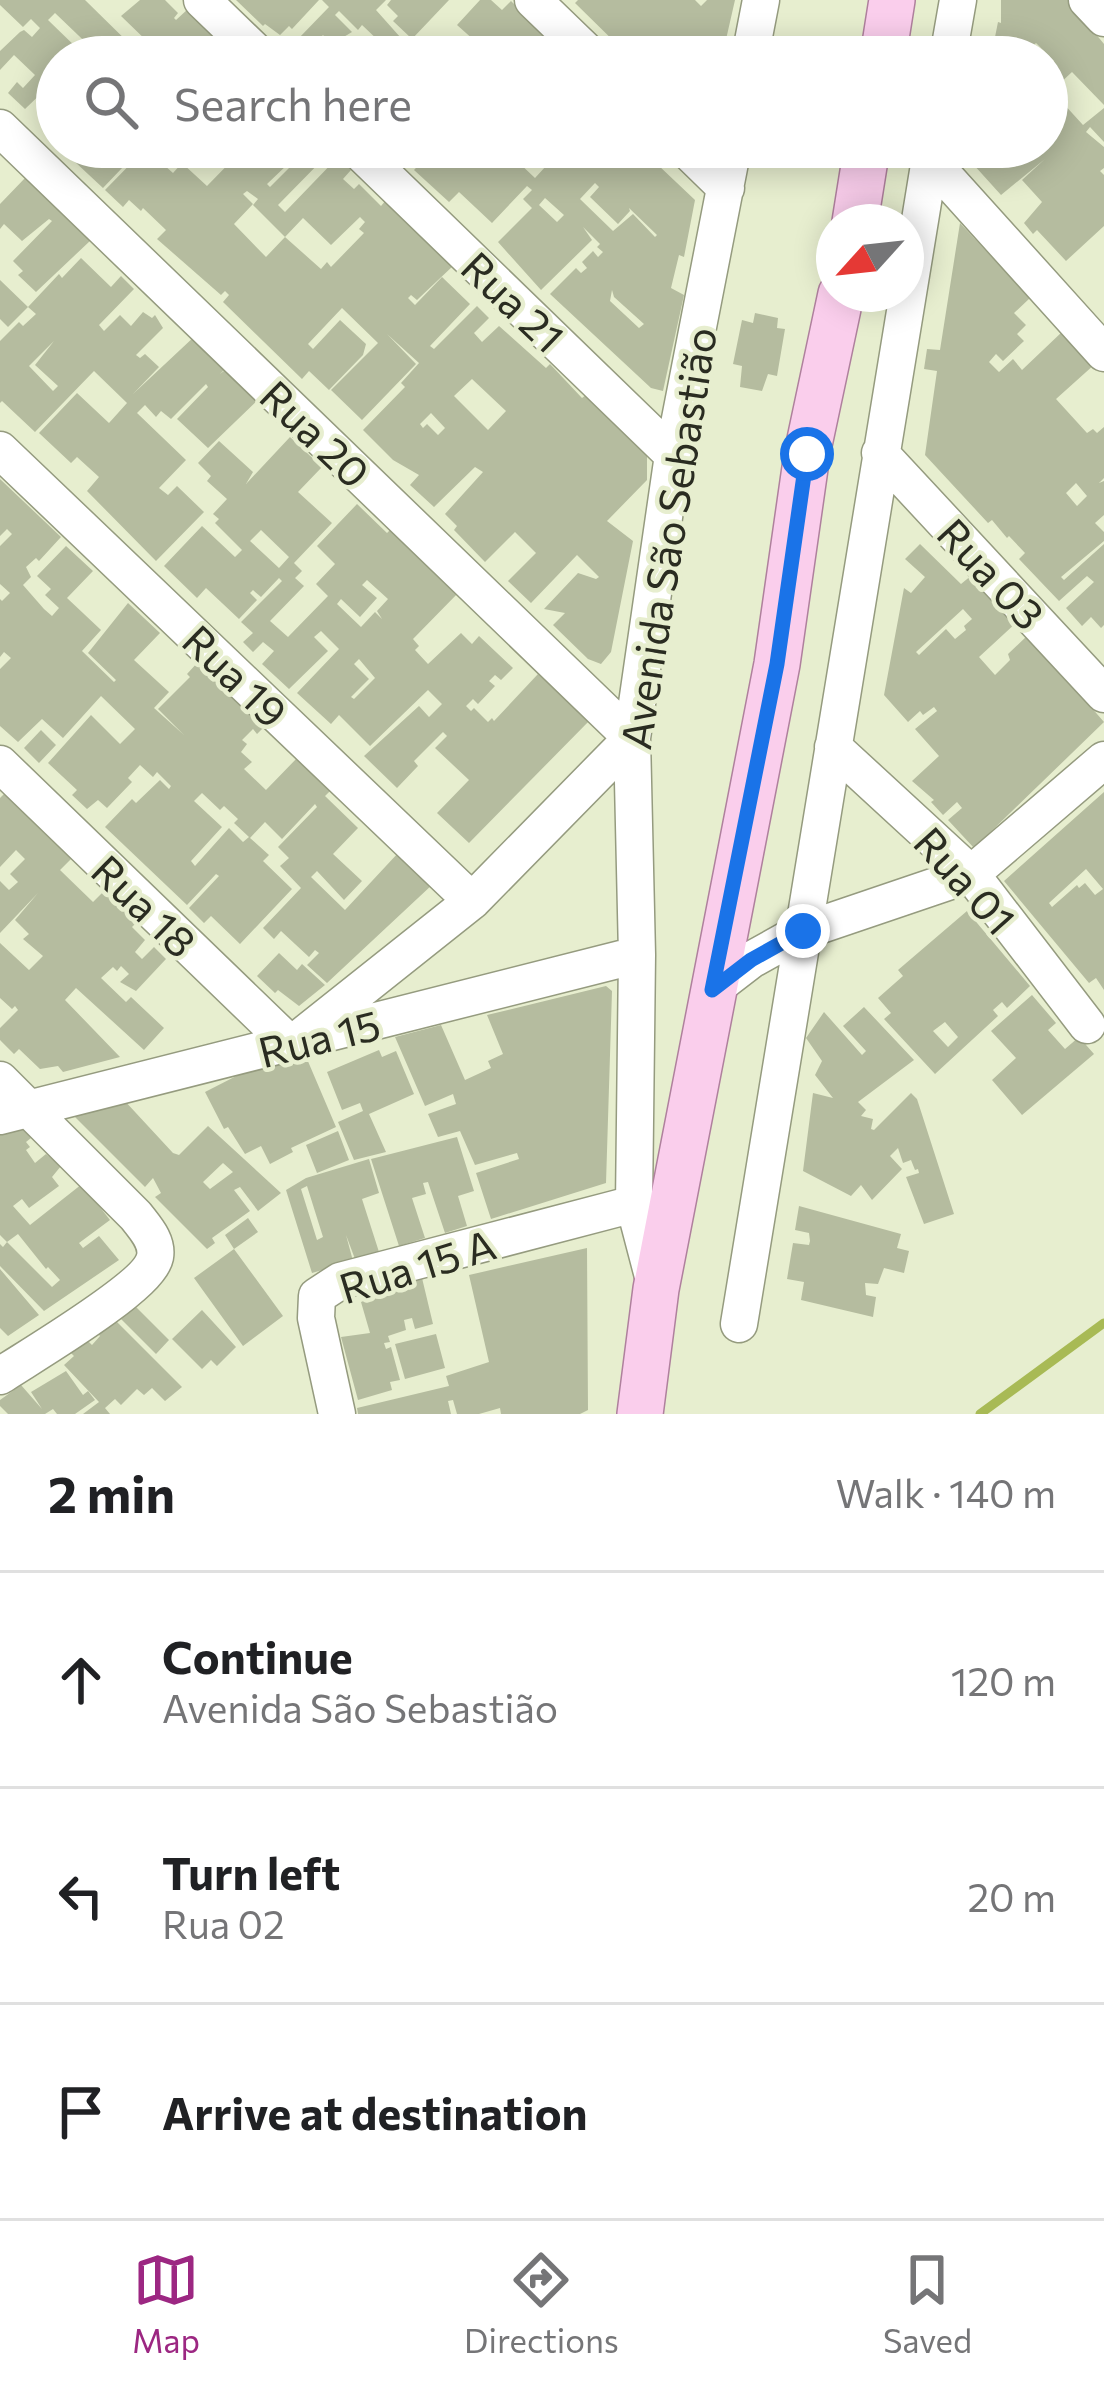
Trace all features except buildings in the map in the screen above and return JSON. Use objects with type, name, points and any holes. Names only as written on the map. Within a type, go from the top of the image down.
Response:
[{"type":"main road","points":[[886,36],[892,0]]},
{"type":"main road","points":[[858,204],[864,168]]},
{"type":"main road","name":"Avenida São Sebastião","points":[[640,1414],[656,1289],[777,664],[807,454],[837,312]]},
{"type":"street","points":[[202,0],[240,36]]},
{"type":"street","points":[[533,0],[570,36]]},
{"type":"street","points":[[754,36],[761,0]]},
{"type":"street","points":[[952,36],[958,0]]},
{"type":"street","points":[[1087,0],[1104,18]]},
{"type":"street","name":"Rua 20","points":[[0,128],[36,163]]},
{"type":"street","name":"Rua 20","points":[[41,168],[632,738]]},
{"type":"street","name":"Rua 21","points":[[377,168],[674,455]]},
{"type":"street","points":[[706,168],[726,188]]},
{"type":"street","name":"Avenida São Sebastião","points":[[656,1289],[634,1204],[637,955],[632,738],[674,455],[730,168]]},
{"type":"street","points":[[739,1324],[928,168]]},
{"type":"street","points":[[944,168],[1104,353]]},
{"type":"street","name":"Rua 19","points":[[0,450],[472,901]]},
{"type":"street","name":"Rua 03","points":[[880,453],[1104,694]]},
{"type":"street","points":[[291,1045],[472,901],[632,738]]},
{"type":"street","name":"Rua 01","points":[[832,747],[971,874],[1087,1025]]},
{"type":"street","points":[[712,990],[751,960],[803,931],[971,874],[1104,760]]},
{"type":"street","name":"Rua 18","points":[[0,764],[291,1045]]},
{"type":"street","name":"Rua 15","points":[[15,1112],[637,955]]},
{"type":"street","points":[[0,1080],[15,1112],[88,1171],[151,1234],[155,1258],[151,1269],[103,1310],[0,1376]]},
{"type":"street","name":"Rua 15 A","points":[[337,1414],[316,1318],[316,1296],[340,1281],[634,1204]]},
{"type":"waterway","points":[[980,1414],[1104,1323]]},
{"type":"route","points":[[803,931],[751,960],[712,990],[777,664],[807,454]]}]
